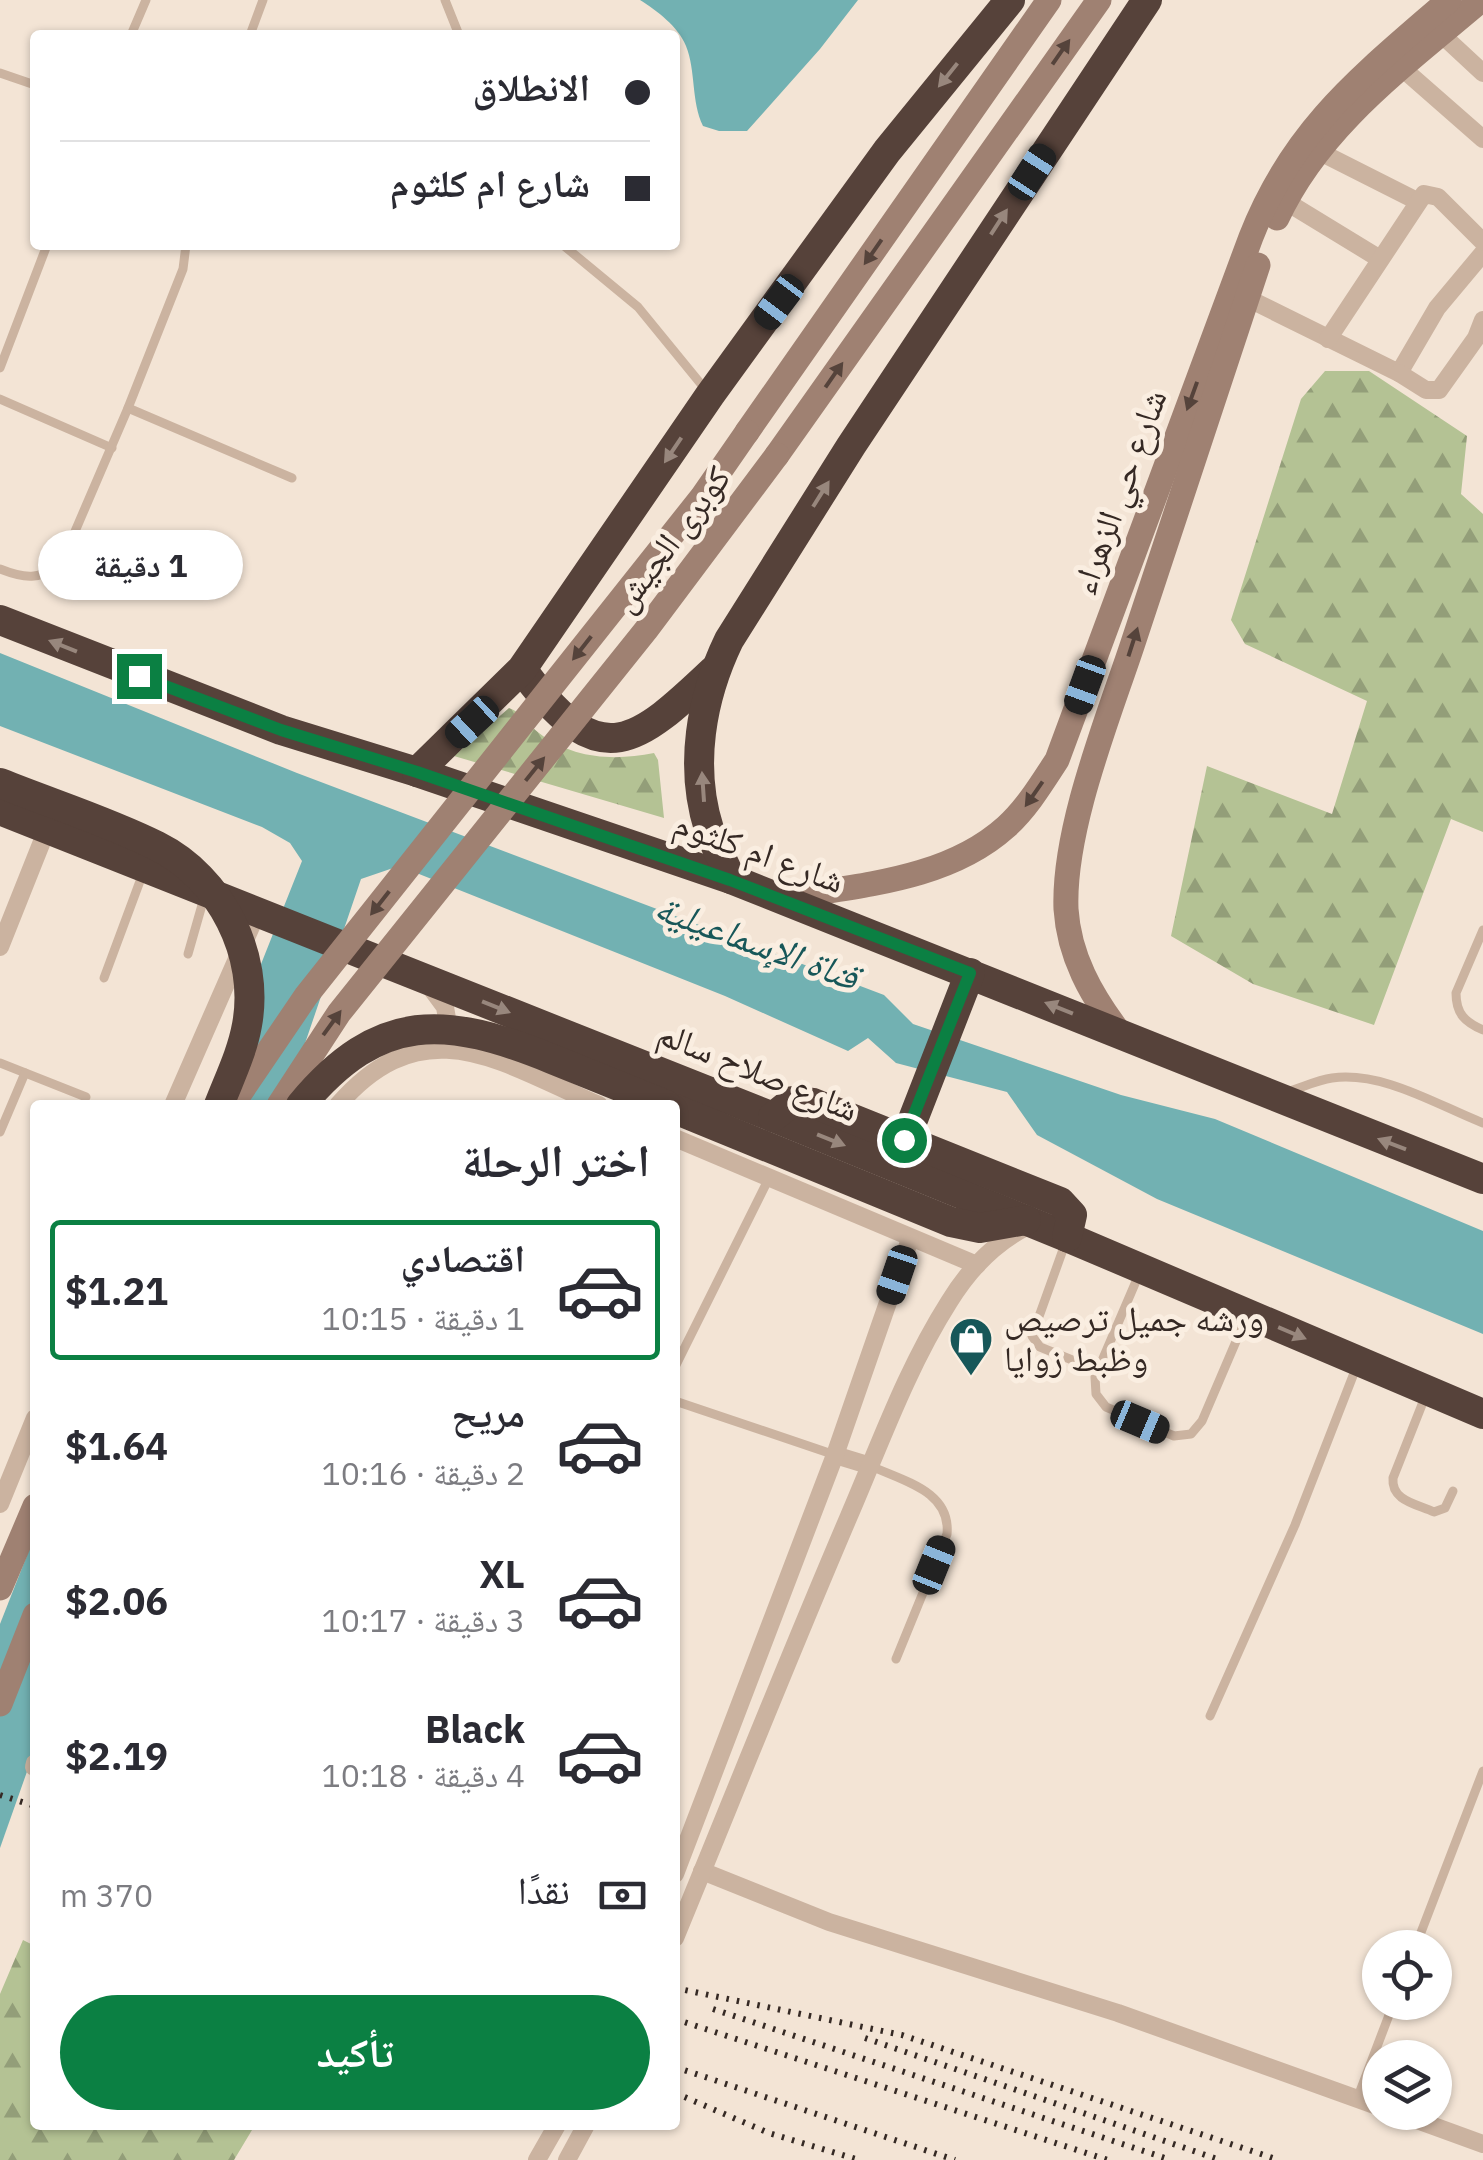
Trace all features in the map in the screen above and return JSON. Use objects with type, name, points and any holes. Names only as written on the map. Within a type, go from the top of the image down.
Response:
[{"type":"highway","points":[[417,772],[522,669],[710,395],[886,151],[1010,0]]},
{"type":"highway","points":[[730,880],[710,830],[702,779],[701,726],[714,670],[851,446],[1147,0]]},
{"type":"highway","name":"شارع ام كلثوم","points":[[0,620],[238,715],[417,772],[781,899],[1483,1179]]},
{"type":"highway","points":[[522,669],[542,697],[576,727],[599,736],[620,738],[652,726],[714,670]]},
{"type":"highway","points":[[0,783],[159,847],[199,877],[214,894],[238,934],[249,980],[246,1026],[222,1100]]},
{"type":"highway","name":"شارع صلاح سالم","points":[[0,810],[773,1116],[1483,1414]]},
{"type":"highway","points":[[909,1128],[970,973]]},
{"type":"highway","points":[[305,1100],[328,1072],[370,1044],[413,1030],[442,1027],[476,1031],[508,1041],[654,1100]]},
{"type":"highway","points":[[773,1116],[793,1101],[806,1101],[909,1128],[1066,1204],[1072,1215],[1068,1237]]},
{"type":"highway","points":[[680,1111],[951,1222],[980,1228],[1030,1222]]},
{"type":"main road","name":"كوبرى الجيش","points":[[235,1100],[306,996],[702,497],[1049,0]]},
{"type":"main road","name":"كوبرى الجيش","points":[[282,1100],[339,1013],[646,630],[778,455],[1098,0]]},
{"type":"main road","name":"شارع حي الزهراء","points":[[781,899],[908,875],[962,858],[1008,826],[1027,805],[1058,760],[1272,188],[1300,144],[1340,97],[1449,0]]},
{"type":"main road","name":"شارع حي الزهراء","points":[[1119,1032],[1082,976],[1066,910],[1067,876],[1090,772],[1264,247],[1285,201],[1318,152],[1355,109],[1481,0]]},
{"type":"main road","points":[[1058,760],[1090,772]]},
{"type":"main road","points":[[0,1588],[30,1518]]},
{"type":"main road","points":[[0,1704],[30,1629]]},
{"type":"street","points":[[1441,34],[1483,73]]},
{"type":"street","points":[[1402,68],[1483,139]]},
{"type":"street","points":[[1318,152],[1417,202]]},
{"type":"street","points":[[1328,338],[1424,194],[1434,194],[1483,242]]},
{"type":"street","points":[[1285,201],[1380,259]]},
{"type":"street","points":[[1399,373],[1437,308],[1483,253]]},
{"type":"street","points":[[1247,298],[1426,390],[1438,390],[1476,338],[1483,320]]},
{"type":"street","points":[[0,947],[47,829]]},
{"type":"street","points":[[174,1100],[258,913]]},
{"type":"street","points":[[416,976],[434,989],[446,1007],[448,1047]]},
{"type":"street","points":[[343,1100],[360,1081],[383,1066],[412,1052],[448,1047],[481,1054],[587,1100]]},
{"type":"street","points":[[680,1140],[977,1264]]},
{"type":"street","points":[[680,1926],[870,1466],[933,1329],[977,1264],[1030,1222]]},
{"type":"street","points":[[680,1861],[835,1454],[910,1239]]},
{"type":"street","points":[[0,1504],[30,1430]]},
{"type":"street","points":[[835,1454],[870,1466]]},
{"type":"street","points":[[714,1774],[738,1783]]},
{"type":"street","points":[[702,1871],[829,1922],[1118,2013],[1362,2101]]},
{"type":"street","points":[[537,2160],[554,2130]]},
{"type":"street","points":[[568,2160],[583,2130]]},
{"type":"street","points":[[1444,2130],[1483,2144]]},
{"type":"lane","points":[[133,30],[146,0]]},
{"type":"lane","points":[[252,30],[264,0]]},
{"type":"lane","points":[[445,0],[457,30]]},
{"type":"lane","points":[[0,73],[30,84]]},
{"type":"lane","points":[[0,368],[45,250]]},
{"type":"lane","points":[[0,569],[22,578],[44,576],[61,564],[128,408],[182,269],[185,250]]},
{"type":"lane","points":[[569,250],[638,307],[710,395]]},
{"type":"lane","points":[[0,333],[12,338]]},
{"type":"lane","points":[[0,399],[112,448]]},
{"type":"lane","points":[[128,408],[292,478]]},
{"type":"lane","points":[[104,978],[145,868]]},
{"type":"lane","points":[[188,954],[206,892]]},
{"type":"lane","points":[[1483,930],[1480,945],[1456,993],[1462,1017],[1483,1030]]},
{"type":"lane","points":[[0,1063],[86,1096]]},
{"type":"lane","points":[[0,1132],[25,1073]]},
{"type":"lane","points":[[1272,1097],[1329,1078],[1352,1077],[1378,1081],[1483,1124]]},
{"type":"lane","points":[[680,1357],[769,1178]]},
{"type":"lane","points":[[1068,1237],[1032,1336],[1040,1347],[1098,1370]]},
{"type":"lane","points":[[1142,1269],[1098,1370],[1096,1394],[1106,1407],[1174,1436],[1191,1434],[1202,1421],[1248,1314]]},
{"type":"lane","points":[[1210,1716],[1295,1524],[1358,1361]]},
{"type":"lane","points":[[1428,1390],[1392,1489],[1399,1497],[1438,1512],[1448,1504],[1453,1491]]},
{"type":"lane","points":[[680,1403],[835,1454]]},
{"type":"lane","points":[[870,1466],[936,1497],[948,1520],[947,1534],[896,1660]]},
{"type":"lane","points":[[1422,1930],[1483,1771]]},
{"type":"lane","points":[[1357,2099],[1387,2020]]},
{"type":"green space","points":[[1325,371],[1369,371],[1467,436],[1461,494],[1483,514],[1483,832],[1451,819],[1374,1025],[1253,984],[1171,936],[1207,766],[1332,814],[1367,701],[1245,644],[1231,620],[1301,399]]},
{"type":"green space","points":[[509,708],[552,742],[580,753],[624,757],[654,753],[664,818],[454,756]]},
{"type":"green space","points":[[23,1940],[30,1944],[30,2130],[252,2130],[234,2160],[0,2160],[0,1994]]},
{"type":"water","points":[[640,0],[858,0],[747,131],[719,131],[703,126],[680,30]]},
{"type":"water","points":[[0,653],[297,773],[884,995],[913,1024],[1121,1095],[1215,1119],[1483,1231],[1483,1334],[1157,1199],[1037,1135],[1007,1092],[896,1063],[868,1038],[848,1051],[725,996],[399,866],[361,879],[286,1100],[207,1100],[302,861],[290,843],[262,827],[0,726]]},
{"type":"water","points":[[30,1548],[30,1763],[0,1848],[0,1624]]},
{"type":"railway","points":[[0,1795],[30,1804]]},
{"type":"railway","points":[[680,1989],[902,2035],[1279,2160]]},
{"type":"railway","points":[[713,2009],[1171,2160]]},
{"type":"railway","points":[[680,2021],[1108,2160]]},
{"type":"railway","points":[[865,2038],[1220,2160]]},
{"type":"railway","points":[[680,2069],[955,2160]]},
{"type":"railway","points":[[680,2095],[769,2133],[859,2160]]},
{"type":"place","name":"ورشه جميل ترصيص وظبط زوايا","points":[[971,1377]]},
{"type":"route","points":[[139,676],[223,710],[730,880],[970,973],[904,1140]]},
{"type":"water label","name":"قناة الإسماعيلية","points":[[757,942]]}]
